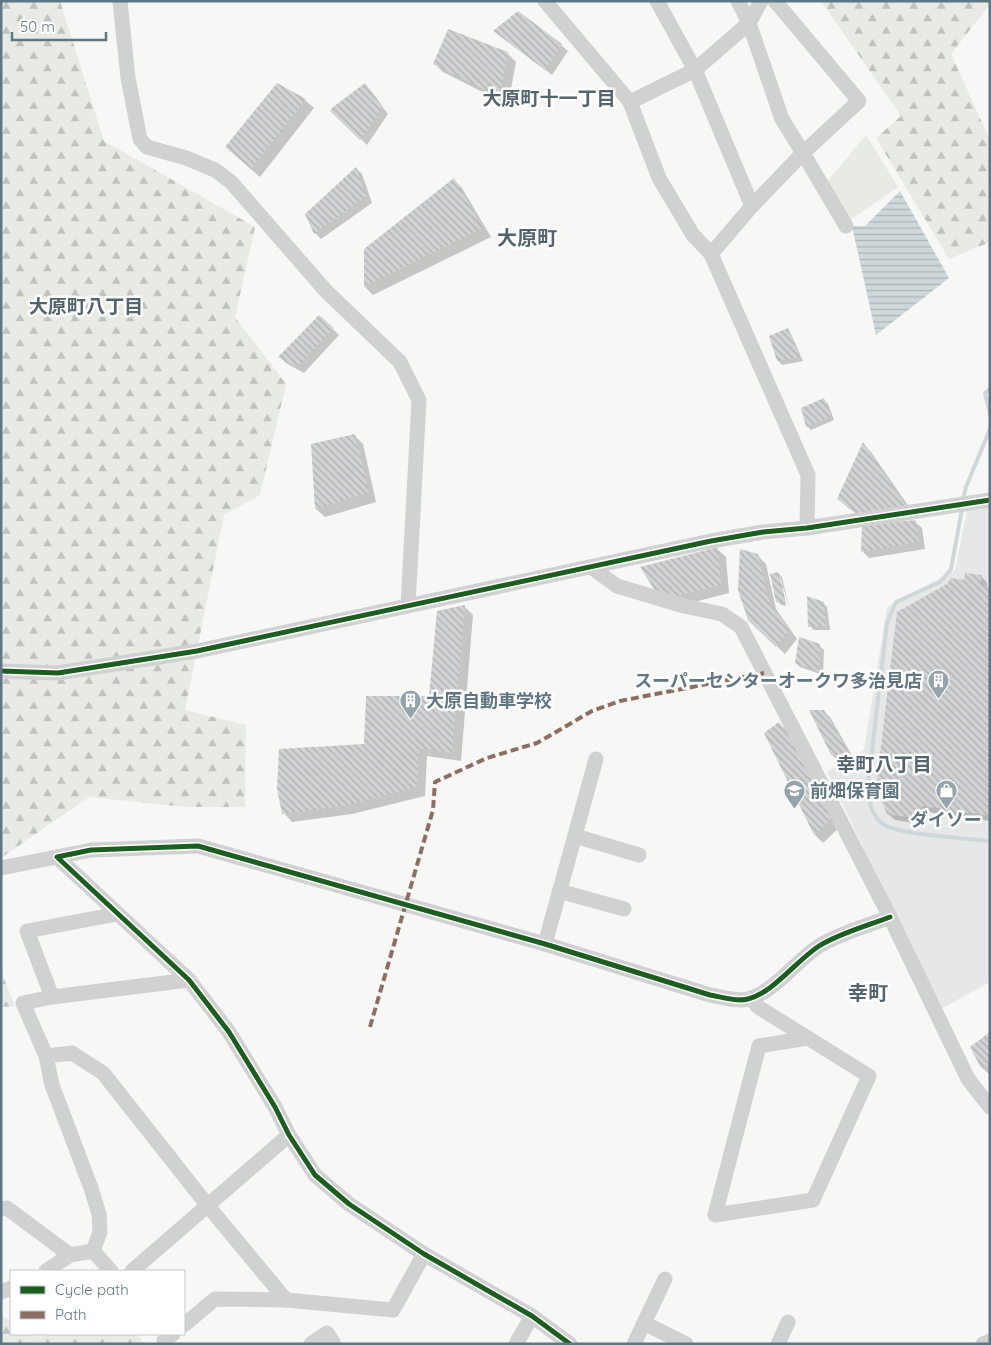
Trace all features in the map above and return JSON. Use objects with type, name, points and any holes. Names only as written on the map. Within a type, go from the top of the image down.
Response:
[{"type":"street","points":[[120,1],[128,78],[140,139],[147,147],[186,158],[215,170],[231,182],[326,291],[400,362],[419,400],[408,606]]},
{"type":"street","points":[[545,1],[630,102],[660,178],[693,235],[711,254],[808,476],[806,528]]},
{"type":"street","points":[[657,1],[696,70],[752,206]]},
{"type":"street","points":[[738,1],[749,23],[782,118],[846,226]]},
{"type":"street","points":[[630,102],[696,70],[749,23],[761,1]]},
{"type":"street","points":[[711,254],[802,152],[859,101],[775,1]]},
{"type":"street","points":[[1,671],[58,673],[197,651],[763,532],[806,528],[990,500]]},
{"type":"street","points":[[591,567],[617,586],[684,606],[722,614],[741,627],[890,917],[968,1079],[990,1107]]},
{"type":"street","points":[[545,944],[596,759]]},
{"type":"street","points":[[575,836],[639,855]]},
{"type":"street","points":[[1,868],[91,850],[198,846],[545,944],[710,995],[736,999],[751,998],[761,994],[818,947],[890,917]]},
{"type":"street","points":[[57,857],[189,980],[229,1032],[315,1175],[342,1198],[424,1254],[532,1316],[570,1344]]},
{"type":"street","points":[[559,892],[624,909]]},
{"type":"street","points":[[52,997],[27,931],[117,914]]},
{"type":"street","points":[[94,1251],[100,1232],[99,1214],[52,1085],[46,1056],[23,1003],[52,997],[189,980]]},
{"type":"street","points":[[751,998],[758,1007],[808,1038],[869,1076],[813,1200],[715,1215],[759,1046],[808,1038]]},
{"type":"street","points":[[46,1056],[72,1053],[103,1073],[208,1206],[286,1300]]},
{"type":"street","points":[[133,1270],[289,1134]]},
{"type":"street","points":[[1,1209],[7,1208],[70,1255]]},
{"type":"street","points":[[48,1270],[70,1255],[94,1251]]},
{"type":"street","points":[[94,1251],[110,1270]]},
{"type":"street","points":[[185,1324],[215,1299],[286,1300],[393,1310],[424,1254]]},
{"type":"street","points":[[634,1344],[665,1279]]},
{"type":"street","points":[[516,1344],[532,1316]]},
{"type":"street","points":[[778,1344],[788,1322]]},
{"type":"street","points":[[644,1323],[686,1344]]},
{"type":"street","points":[[311,1344],[327,1333],[334,1344]]},
{"type":"street","points":[[983,1344],[990,1341]]},
{"type":"shaded area","points":[[900,191],[949,278],[876,335],[852,226],[865,226]]},
{"type":"shaded area","points":[[990,508],[990,982],[941,1009],[827,772],[864,750],[887,607],[955,570],[967,510]]},
{"type":"green space","points":[[1,1],[60,1],[104,141],[255,227],[235,317],[286,384],[260,495],[224,515],[185,710],[246,725],[245,807],[186,807],[89,797],[1,858]]},
{"type":"green space","points":[[821,1],[990,1],[990,4],[951,54],[990,140],[990,242],[949,259],[876,138],[901,116]]},
{"type":"green space","points":[[866,135],[898,187],[849,221],[827,182]]},
{"type":"green space","points":[[1,971],[15,1006],[1,1007]]},
{"type":"green space","points":[[1,1316],[10,1320],[10,1335],[36,1335],[40,1337],[44,1335],[138,1335],[143,1344],[1,1344]]},
{"type":"building","points":[[518,11],[562,44],[545,70],[493,31]]},
{"type":"building","points":[[448,29],[508,52],[499,97],[433,64]]},
{"type":"building","points":[[277,83],[306,99],[251,169],[225,147]]},
{"type":"building","points":[[365,83],[383,107],[360,140],[330,111]]},
{"type":"building","points":[[356,167],[366,196],[314,234],[305,214]]},
{"type":"building","points":[[454,178],[483,228],[364,287],[364,249]]},
{"type":"building","points":[[319,315],[334,328],[297,367],[278,357]]},
{"type":"building","points":[[788,328],[800,357],[777,361],[769,336]]},
{"type":"building","points":[[824,398],[831,416],[806,427],[801,408]]},
{"type":"building","points":[[355,434],[369,493],[315,509],[311,444]]},
{"type":"building","points":[[863,442],[906,506],[860,515],[837,499]]},
{"type":"building","points":[[916,520],[919,542],[861,552],[862,525]]},
{"type":"building","points":[[718,547],[721,585],[661,600],[640,567]]},
{"type":"building","points":[[740,549],[758,554],[768,599],[789,630],[776,647],[748,620],[738,590]]},
{"type":"building","points":[[778,572],[786,604],[776,602],[770,574]]},
{"type":"building","name":"スーパーセンターオークワ多治見店","points":[[965,573],[982,575],[980,585],[990,587],[990,816],[922,806],[920,819],[887,814],[876,788],[897,612],[947,584],[951,578],[964,580]]},
{"type":"building","points":[[807,596],[824,602],[826,627],[808,627]]},
{"type":"building","name":"大原自動車学校","points":[[465,605],[452,753],[419,748],[417,787],[343,806],[282,814],[277,789],[279,749],[364,744],[366,696],[429,696],[437,611]]},
{"type":"building","points":[[799,637],[820,644],[819,672],[795,663]]},
{"type":"building","points":[[809,710],[824,710],[849,753],[831,755]]},
{"type":"building","points":[[779,722],[837,813],[814,835],[764,733]]},
{"type":"building","points":[[990,1032],[990,1065],[981,1068],[970,1047]]},
{"type":"waterway","points":[[990,389],[985,393],[990,414]]},
{"type":"waterway","points":[[963,499],[966,487],[990,429]]},
{"type":"waterway","points":[[962,509],[951,569],[940,582],[896,602],[887,623],[867,794],[872,810],[877,818],[891,828],[934,836],[990,841]]},
{"type":"marked path","points":[[370,1027],[433,810],[435,782],[487,758],[537,743],[592,711],[620,701],[764,673]]},
{"type":"cycle path","points":[[1,671],[58,673],[197,651],[711,541],[990,500]]},
{"type":"cycle path","points":[[570,1344],[532,1316],[424,1254],[349,1204],[315,1175],[289,1135],[275,1107],[229,1032],[189,980],[57,857],[91,850],[198,846],[545,944],[710,995],[734,1000],[748,999],[767,990],[811,952],[827,941],[890,917]]},
{"type":"place","name":"スーパーセンターオークワ多治見店","points":[[938,700]]},
{"type":"place","name":"大原自動車学校","points":[[410,720]]},
{"type":"place","name":"ダイソー","points":[[946,809]]},
{"type":"place","name":"前畑保育園","points":[[794,810]]},
{"type":"district","name":"大原町十一丁目","points":[[549,98]]},
{"type":"district","name":"大原町","points":[[527,238]]},
{"type":"district","name":"大原町八丁目","points":[[86,306]]},
{"type":"district","name":"幸町八丁目","points":[[884,764]]},
{"type":"district","name":"幸町","points":[[868,993]]}]
